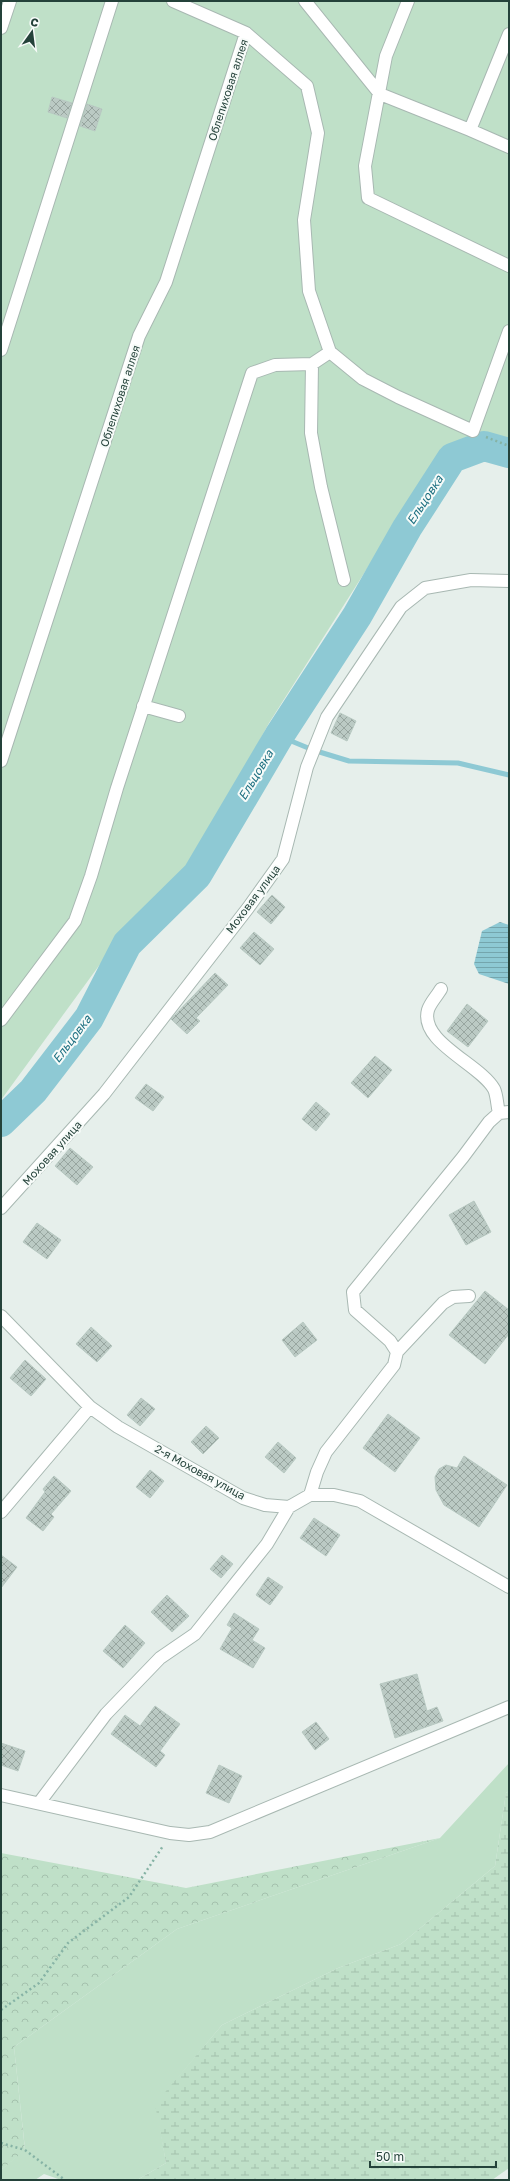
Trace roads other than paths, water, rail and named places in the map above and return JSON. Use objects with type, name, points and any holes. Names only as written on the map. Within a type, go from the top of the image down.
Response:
[{"type":"street","points":[[1,28],[10,1]]},
{"type":"street","points":[[1,350],[112,1]]},
{"type":"street","points":[[173,1],[246,33],[307,86],[318,133],[304,220],[309,291],[330,352],[364,379],[398,397],[473,431],[509,331]]},
{"type":"street","points":[[305,1],[380,94],[509,147]]},
{"type":"street","points":[[408,1],[386,56],[380,94],[365,166],[368,198],[509,266]]},
{"type":"street","name":"Облепиховая аллея","points":[[1,761],[140,336],[166,282],[246,33]]},
{"type":"street","points":[[470,130],[509,34]]},
{"type":"street","points":[[1,1020],[75,922],[91,876],[143,706],[200,537],[252,373],[275,364],[312,364],[330,352]]},
{"type":"street","points":[[312,364],[310,433],[321,487],[344,580]]},
{"type":"street","name":"Моховая улица","points":[[1,1208],[104,1094],[248,908],[283,859],[307,766],[327,717],[400,607],[425,588],[471,580],[509,581]]},
{"type":"street","points":[[143,706],[179,716]]},
{"type":"street","points":[[397,1352],[390,1341],[355,1310],[353,1292],[463,1157],[488,1122],[504,1112],[494,1089],[482,1074],[448,1049],[434,1034],[427,1021],[428,1010],[441,989]]},
{"type":"street","points":[[310,1495],[317,1472],[326,1452],[394,1365],[397,1352],[443,1303],[453,1297],[469,1296]]},
{"type":"street","name":"2-я Моховая улица","points":[[1,1316],[90,1408],[118,1427],[243,1498],[265,1505],[289,1507]]},
{"type":"street","points":[[1,1512],[90,1408]]},
{"type":"street","points":[[39,1804],[106,1714],[160,1658],[195,1634],[268,1544],[289,1507],[310,1495],[334,1495],[360,1501],[509,1587]]},
{"type":"street","points":[[1,1795],[170,1833],[190,1835],[210,1832],[509,1707]]},
{"type":"water","points":[[500,922],[509,925],[509,984],[479,974],[474,964],[482,931]]},
{"type":"waterway","name":"Ельцовка","points":[[1,1122],[33,1091],[89,1018],[127,944],[197,875],[279,736],[357,616],[407,528],[452,458],[484,446],[509,453]]},
{"type":"waterway","points":[[279,736],[313,750],[349,761],[458,763],[509,775]]}]
